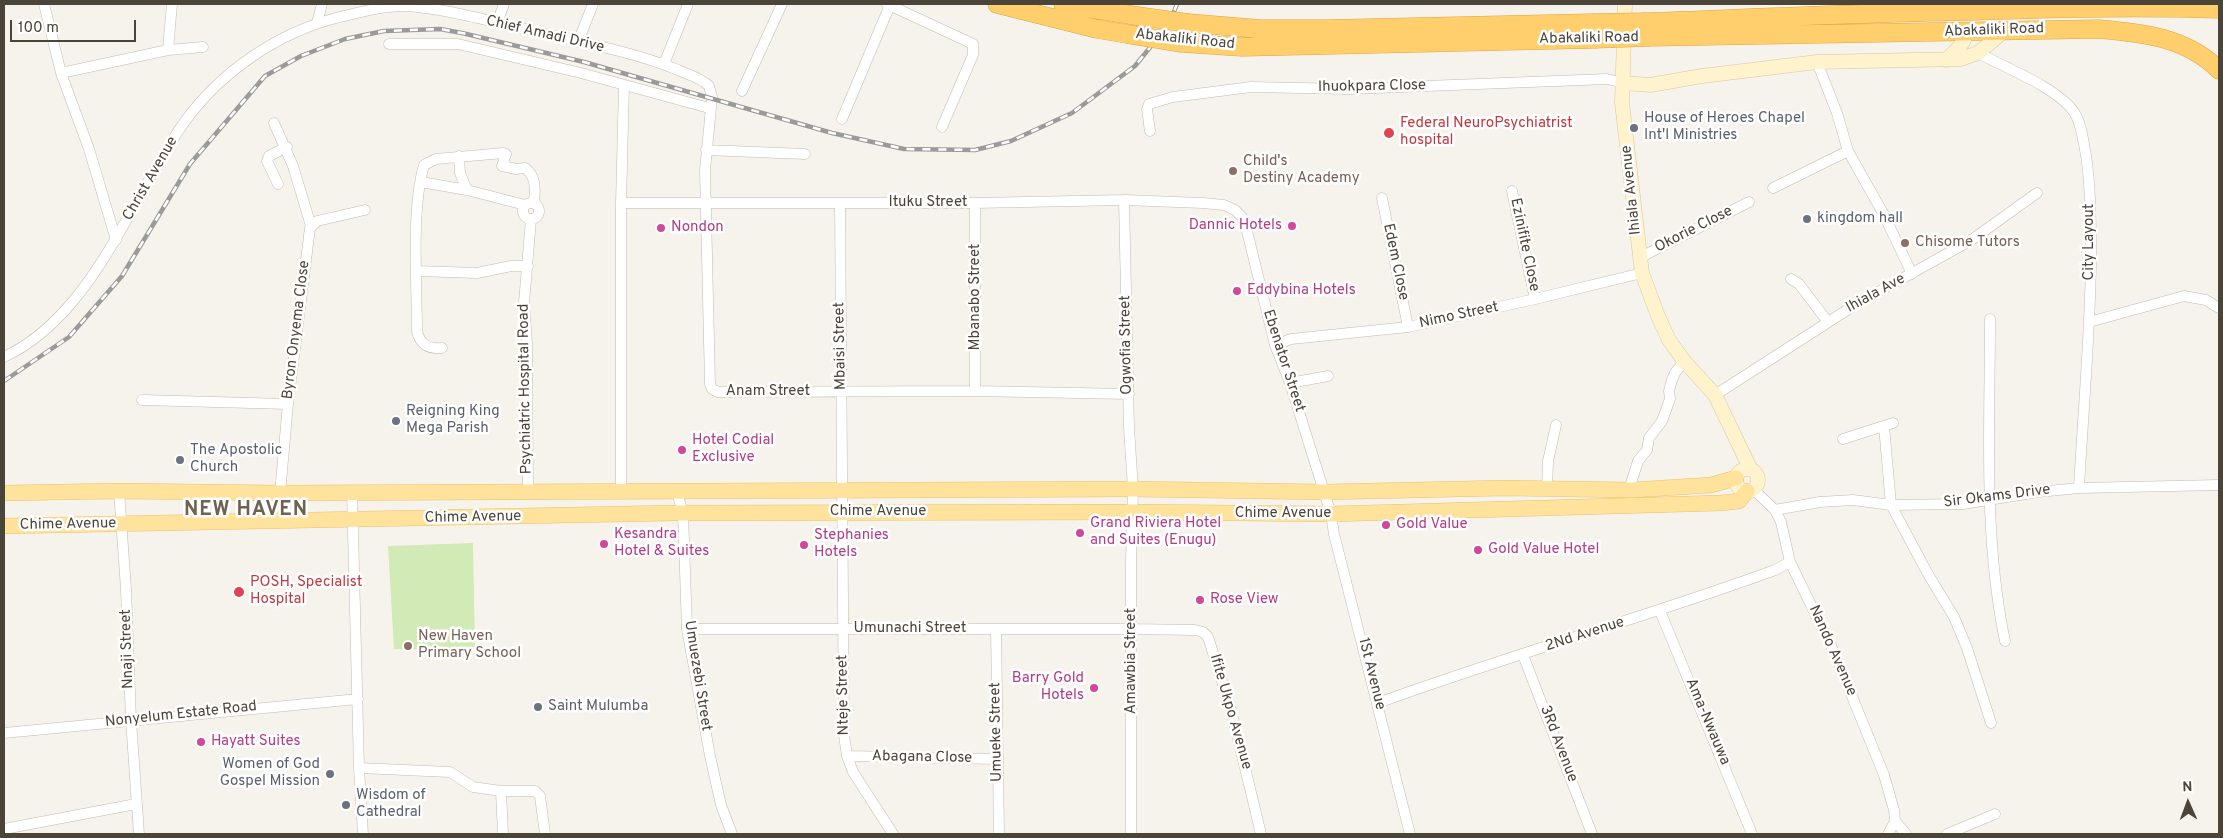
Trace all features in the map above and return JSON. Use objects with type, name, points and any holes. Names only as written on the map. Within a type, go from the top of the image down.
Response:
[{"type":"highway","name":"Abakaliki Road","points":[[997,4],[1097,29],[1182,43],[1249,47],[1593,31]]},
{"type":"highway","name":"Abakaliki Road","points":[[1063,4],[1188,23],[1298,30],[2002,32],[2036,29],[2099,29],[2152,34],[2184,45],[2198,53],[2219,70]]},
{"type":"highway","name":"Abakaliki Road","points":[[1648,30],[1986,7],[2155,5],[2219,9]]},
{"type":"main road","name":"Ihiala Avenue","points":[[1625,4],[1622,103],[1640,266],[1669,340],[1684,361],[1715,395],[1737,438],[1742,474]]},
{"type":"main road","points":[[1946,60],[1963,41],[1964,32]]},
{"type":"main road","points":[[1624,83],[1650,85],[1702,76],[1817,62],[1946,60],[1964,58],[1978,53],[2002,32]]},
{"type":"main road","points":[[1742,474],[1757,477],[1756,486],[1750,490],[1739,488],[1742,474]]},
{"type":"main road","name":"Chime Avenue","points":[[4,493],[119,491],[280,493],[677,492],[842,489],[1133,489],[1324,492],[1505,488],[1632,490],[1711,485],[1742,474]]},
{"type":"main road","name":"Chime Avenue","points":[[4,526],[683,513],[1133,512],[1331,514],[1721,503],[1738,501],[1750,490]]},
{"type":"street","points":[[44,4],[61,72],[89,149],[116,240]]},
{"type":"street","points":[[168,50],[172,4]]},
{"type":"street","points":[[317,22],[322,4]]},
{"type":"street","points":[[497,23],[504,4]]},
{"type":"street","points":[[578,42],[593,4]]},
{"type":"street","points":[[664,64],[688,4]]},
{"type":"street","points":[[742,91],[782,4]]},
{"type":"street","points":[[842,119],[888,4],[973,44],[973,55],[942,128]]},
{"type":"street","name":"Chief Amadi Drive","points":[[317,22],[375,9],[407,5],[497,23],[664,64],[695,77],[710,86]]},
{"type":"street","name":"Christ Avenue","points":[[4,357],[36,337],[79,295],[116,240],[176,135],[207,95],[234,70],[254,55],[317,22]]},
{"type":"street","points":[[389,44],[458,44],[709,108]]},
{"type":"street","points":[[61,72],[168,50],[203,47]]},
{"type":"street","name":"City Layout","points":[[1978,53],[2053,92],[2069,106],[2078,118],[2087,164],[2090,198],[2089,322],[2080,488]]},
{"type":"street","points":[[1817,62],[1837,113],[1848,151],[1884,215],[1912,274]]},
{"type":"street","name":"Ihuokpara Close","points":[[1150,130],[1147,109],[1149,104],[1173,97],[1245,88],[1349,89],[1607,79],[1624,83]]},
{"type":"street","points":[[621,492],[621,203],[624,85]]},
{"type":"street","name":"Anam Street","points":[[710,86],[712,97],[709,108],[706,150],[706,202],[710,384],[712,389],[718,392],[744,394],[975,391],[1129,394]]},
{"type":"street","points":[[274,123],[287,147],[311,226],[317,221],[365,210]]},
{"type":"street","points":[[278,184],[267,161],[269,156],[287,147]]},
{"type":"street","points":[[706,150],[805,154]]},
{"type":"street","points":[[1773,188],[1848,151]]},
{"type":"street","points":[[442,348],[432,349],[419,338],[418,218],[424,165],[427,162],[459,156],[506,154],[502,166],[516,169],[525,168],[532,176],[535,184],[529,204]]},
{"type":"street","points":[[459,156],[460,173],[467,190]]},
{"type":"street","points":[[417,271],[476,273],[510,266],[528,266],[531,219],[537,216],[539,210],[529,204],[421,182]]},
{"type":"street","name":"Ezinifite Close","points":[[1512,191],[1535,299]]},
{"type":"street","name":"Ihiala Ave","points":[[1715,395],[1858,302],[1970,241],[2037,192]]},
{"type":"street","name":"Edem Close","points":[[1382,198],[1408,327]]},
{"type":"street","name":"Ituku Street","points":[[621,203],[975,203],[1124,200],[1203,203],[1224,205],[1235,210]]},
{"type":"street","name":"Ogwofia Street","points":[[1124,200],[1133,489]]},
{"type":"street","name":"Okorie Close","points":[[1640,266],[1749,202]]},
{"type":"street","name":"Mbaisi Street","points":[[840,203],[843,512]]},
{"type":"street","name":"Mbanabo Street","points":[[975,203],[975,391]]},
{"type":"street","name":"Ebenator Street","points":[[1235,210],[1242,218],[1246,227],[1274,345],[1290,383],[1331,514]]},
{"type":"street","name":"Byron Onyema Close","points":[[280,493],[288,404],[305,259],[311,226]]},
{"type":"street","name":"Psychiatric Hospital Road","points":[[528,266],[525,287],[528,491]]},
{"type":"street","name":"Nimo Street","points":[[1274,345],[1290,339],[1408,327],[1535,299],[1640,266]]},
{"type":"street","points":[[1790,279],[1799,284],[1828,322]]},
{"type":"street","points":[[2089,322],[2184,296],[2197,297],[2219,308]]},
{"type":"street","points":[[1990,319],[1990,500],[1997,601],[2005,641]]},
{"type":"street","points":[[1632,490],[1631,483],[1638,461],[1647,450],[1649,438],[1662,421],[1670,398],[1669,391],[1672,380],[1684,361]]},
{"type":"street","points":[[1290,383],[1328,376]]},
{"type":"street","points":[[142,400],[288,404]]},
{"type":"street","points":[[1547,489],[1548,461],[1556,425]]},
{"type":"street","points":[[1843,439],[1888,425],[1891,505],[1928,574],[1954,617],[1967,648],[1991,724]]},
{"type":"street","name":"Sir Okams Drive","points":[[1775,510],[1820,502],[1853,500],[1891,505],[1963,504],[2038,492],[2080,488],[2219,485]]},
{"type":"street","name":"Amawbia Street","points":[[1130,834],[1133,489]]},
{"type":"street","name":"Nando Avenue","points":[[1750,490],[1775,510],[1781,522],[1790,562],[1834,652],[1875,752],[1892,800],[1895,821]]},
{"type":"street","name":"Nnaji Street","points":[[119,491],[126,589],[130,720],[139,834]]},
{"type":"street","points":[[352,492],[359,768],[363,834]]},
{"type":"street","name":"Umuezebi Street","points":[[677,492],[683,513],[687,629],[710,756],[721,805],[732,834]]},
{"type":"street","name":"Nteje Street","points":[[843,512],[844,735],[847,756],[853,772],[893,834]]},
{"type":"street","name":"1St Avenue","points":[[1331,514],[1334,534],[1410,834]]},
{"type":"street","name":"2Nd Avenue","points":[[1378,703],[1461,673],[1660,611],[1790,562]]},
{"type":"street","name":"Ama-Nwauwa","points":[[1660,611],[1752,834]]},
{"type":"street","name":"Umunachi Street","points":[[687,629],[843,628],[996,630],[1132,628]]},
{"type":"street","name":"Ifite Ukpo Avenue","points":[[1132,628],[1195,630],[1203,632],[1208,637],[1232,710],[1262,834]]},
{"type":"street","name":"Umueke Street","points":[[996,630],[999,834]]},
{"type":"street","name":"3Rd Avenue","points":[[1523,654],[1592,834]]},
{"type":"street","name":"Nonyelum Estate Road","points":[[4,733],[358,699]]},
{"type":"street","name":"Abagana Close","points":[[847,756],[997,759]]},
{"type":"street","points":[[359,768],[450,772],[455,773],[465,783],[473,786],[501,791],[528,790],[539,793],[545,834]]},
{"type":"street","points":[[501,791],[503,834]]},
{"type":"street","points":[[4,828],[136,804]]},
{"type":"street","points":[[1947,834],[1996,814]]},
{"type":"street","points":[[1888,834],[1895,821],[1906,834]]},
{"type":"green space","points":[[473,543],[475,649],[394,649],[388,546]]},
{"type":"railway","points":[[4,381],[69,337],[122,276],[190,164],[265,76],[301,56],[345,39],[384,31],[440,29],[584,62],[832,133],[904,149],[975,150],[1011,141],[1072,113],[1135,66],[1169,24],[1177,4]]},
{"type":"place","name":"House of Heroes Chapel Int'l Ministries","points":[[1634,128]]},
{"type":"place","name":"Federal NeuroPsychiatrist hospital","points":[[1389,133]]},
{"type":"place","name":"Child's Destiny Academy","points":[[1233,171]]},
{"type":"place","name":"kingdom hall","points":[[1807,219]]},
{"type":"place","name":"Dannic Hotels","points":[[1292,226]]},
{"type":"place","name":"Nondon","points":[[661,228]]},
{"type":"place","name":"Chisome Tutors","points":[[1905,243]]},
{"type":"place","name":"Eddybina Hotels","points":[[1237,291]]},
{"type":"place","name":"Reigning King Mega Parish","points":[[396,421]]},
{"type":"place","name":"Hotel Codial Exclusive","points":[[682,450]]},
{"type":"place","name":"The Apostolic Church","points":[[180,460]]},
{"type":"place","name":"Gold Value","points":[[1386,525]]},
{"type":"place","name":"Grand Riviera Hotel and Suites (Enugu)","points":[[1080,533]]},
{"type":"place","name":"Kesandra Hotel & Suites","points":[[604,544]]},
{"type":"place","name":"Stephanies Hotels","points":[[804,545]]},
{"type":"place","name":"Gold Value Hotel","points":[[1478,550]]},
{"type":"place","name":"POSH, Specialist Hospital","points":[[239,592]]},
{"type":"place","name":"Rose View","points":[[1200,600]]},
{"type":"place","name":"New Haven Primary School","points":[[408,646]]},
{"type":"place","name":"Barry Gold Hotels","points":[[1094,688]]},
{"type":"place","name":"Saint Mulumba","points":[[538,707]]},
{"type":"place","name":"Hayatt Suites","points":[[201,742]]},
{"type":"place","name":"Women of God Gospel Mission","points":[[330,774]]},
{"type":"place","name":"Wisdom of Cathedral","points":[[346,805]]},
{"type":"district","name":"NEW HAVEN","points":[[246,511]]}]
